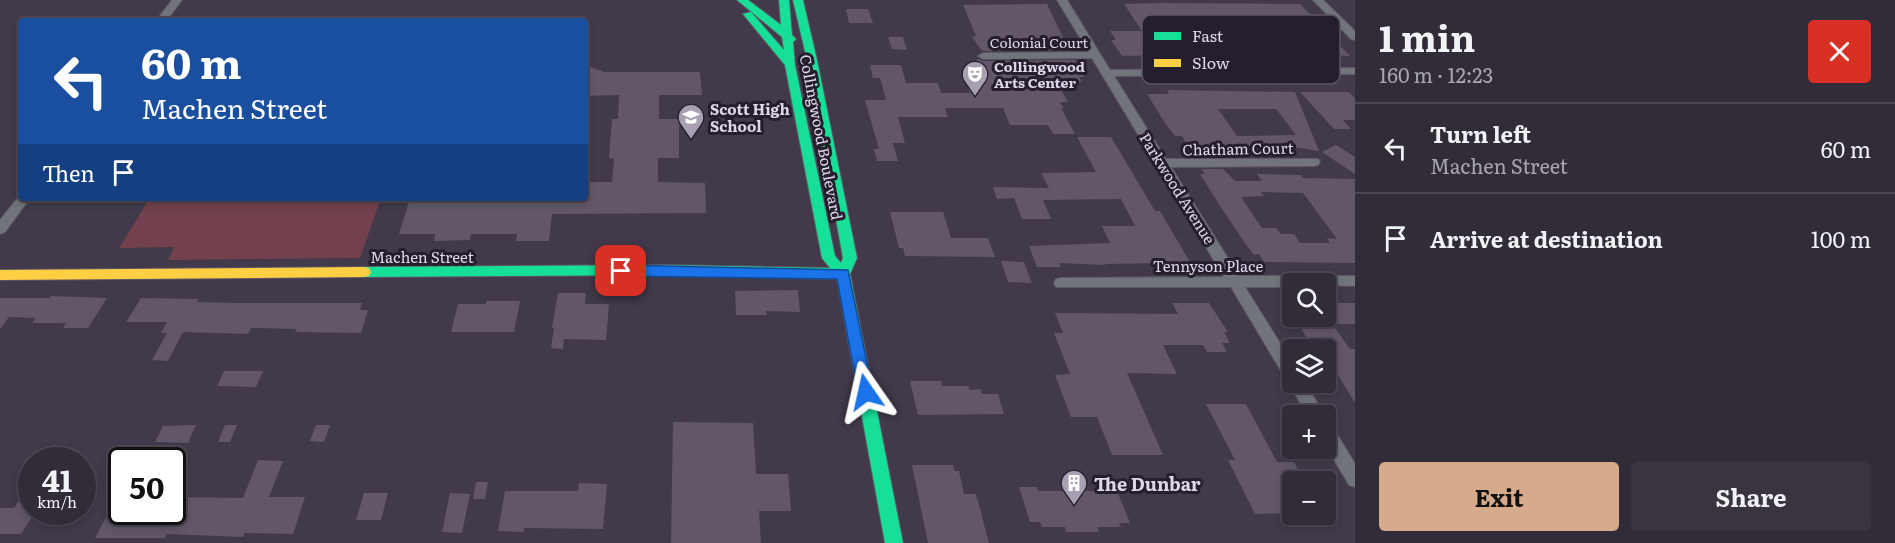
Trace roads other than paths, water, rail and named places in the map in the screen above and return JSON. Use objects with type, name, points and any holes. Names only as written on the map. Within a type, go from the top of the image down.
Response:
[{"type":"main road","points":[[741,0],[786,34],[812,60]]},
{"type":"main road","points":[[741,0],[790,65]]},
{"type":"main road","name":"Collingwood Boulevard","points":[[784,0],[790,65],[809,162],[829,258],[843,274],[894,543]]},
{"type":"main road","name":"Collingwood Boulevard","points":[[798,0],[812,60],[850,258],[843,274]]},
{"type":"main road","points":[[809,162],[832,168]]},
{"type":"main road","name":"Machen Street","points":[[0,275],[667,270],[843,274]]},
{"type":"street","points":[[163,18],[177,0]]},
{"type":"street","name":"Parkwood Avenue","points":[[1062,0],[1282,359]]},
{"type":"street","points":[[1318,0],[1333,15]]},
{"type":"street","points":[[1340,22],[1355,37]]},
{"type":"street","name":"Colonial Court","points":[[983,56],[1096,55]]},
{"type":"street","points":[[1340,71],[1355,71]]},
{"type":"street","points":[[1107,73],[1142,73]]},
{"type":"street","name":"Chatham Court","points":[[1162,163],[1314,162]]},
{"type":"street","points":[[0,229],[22,201]]},
{"type":"street","name":"Tennyson Place","points":[[1061,283],[1355,281]]},
{"type":"street","points":[[1336,448],[1355,479]]},
{"type":"place","name":"Collingwood Arts Center","points":[[975,97]]},
{"type":"place","name":"Scott High School","points":[[691,140]]},
{"type":"place","name":"The Dunbar","points":[[1074,506]]}]
